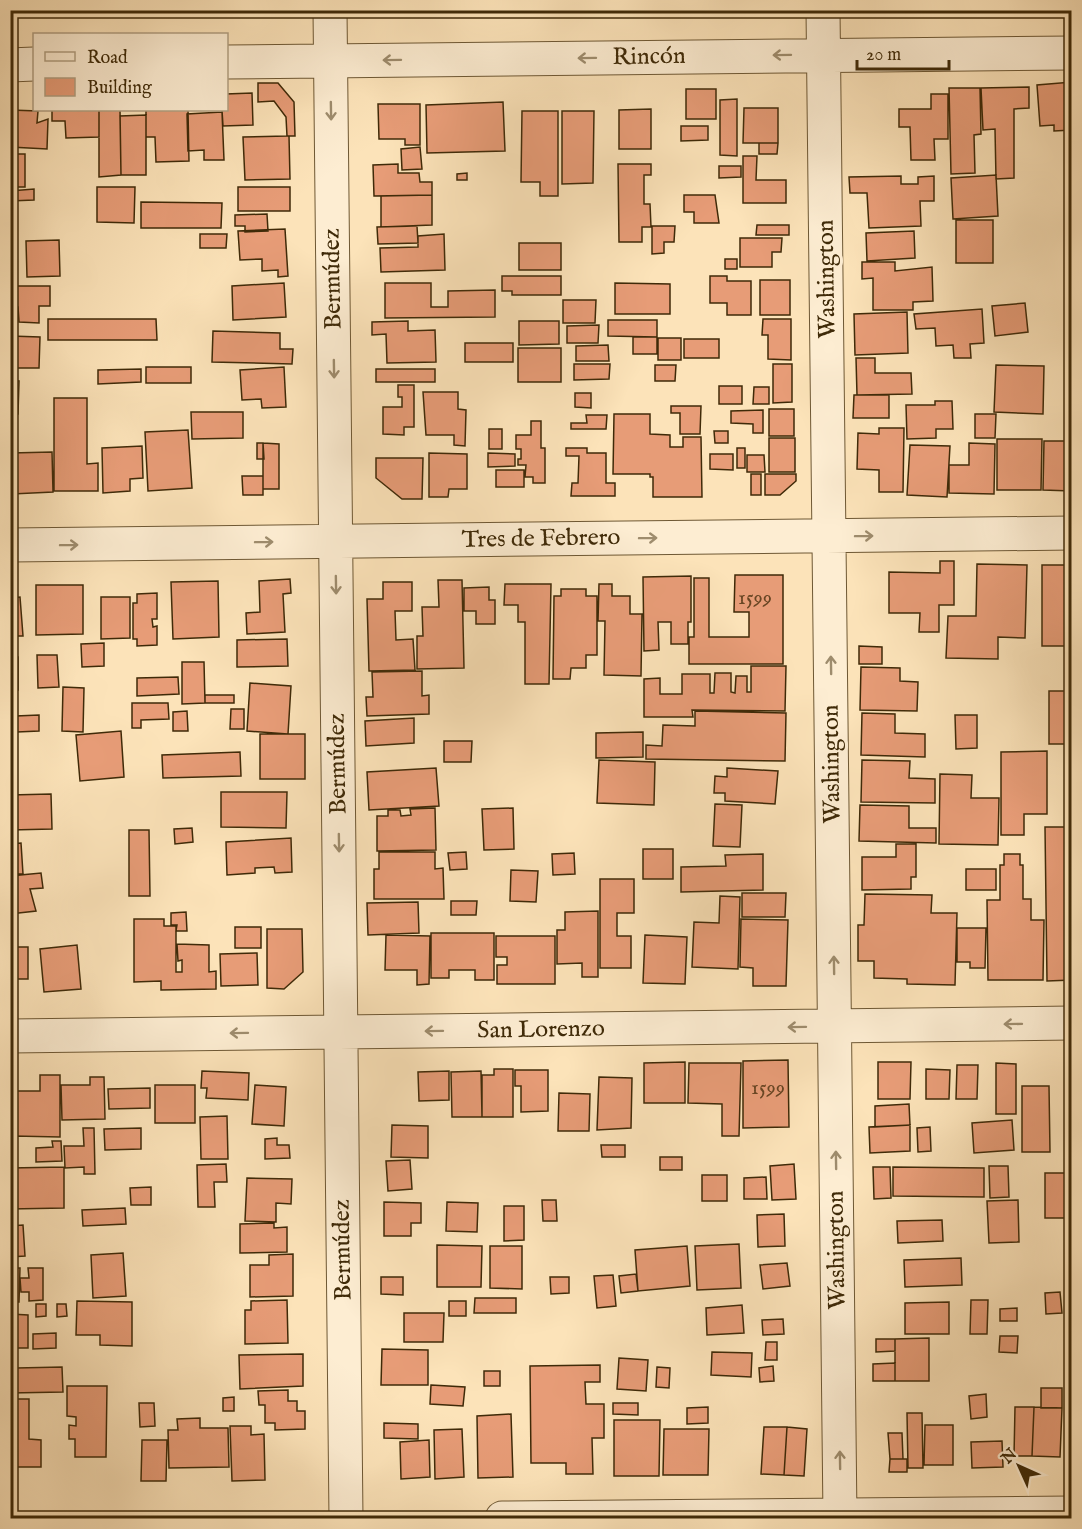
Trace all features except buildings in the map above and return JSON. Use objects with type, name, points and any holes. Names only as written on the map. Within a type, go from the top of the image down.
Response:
[{"type":"street","name":"Bermúdez","points":[[330,10],[346,1518]]},
{"type":"street","name":"Washington","points":[[823,10],[840,1517]]},
{"type":"street","name":"Rincón","points":[[228,62],[1071,53]]},
{"type":"street","points":[[10,64],[33,64]]},
{"type":"street","name":"Tres de Febrero","points":[[10,545],[1071,533]]},
{"type":"street","name":"San Lorenzo","points":[[10,1036],[1071,1023]]},
{"type":"street","points":[[502,1518],[840,1517],[1071,1513]]}]
